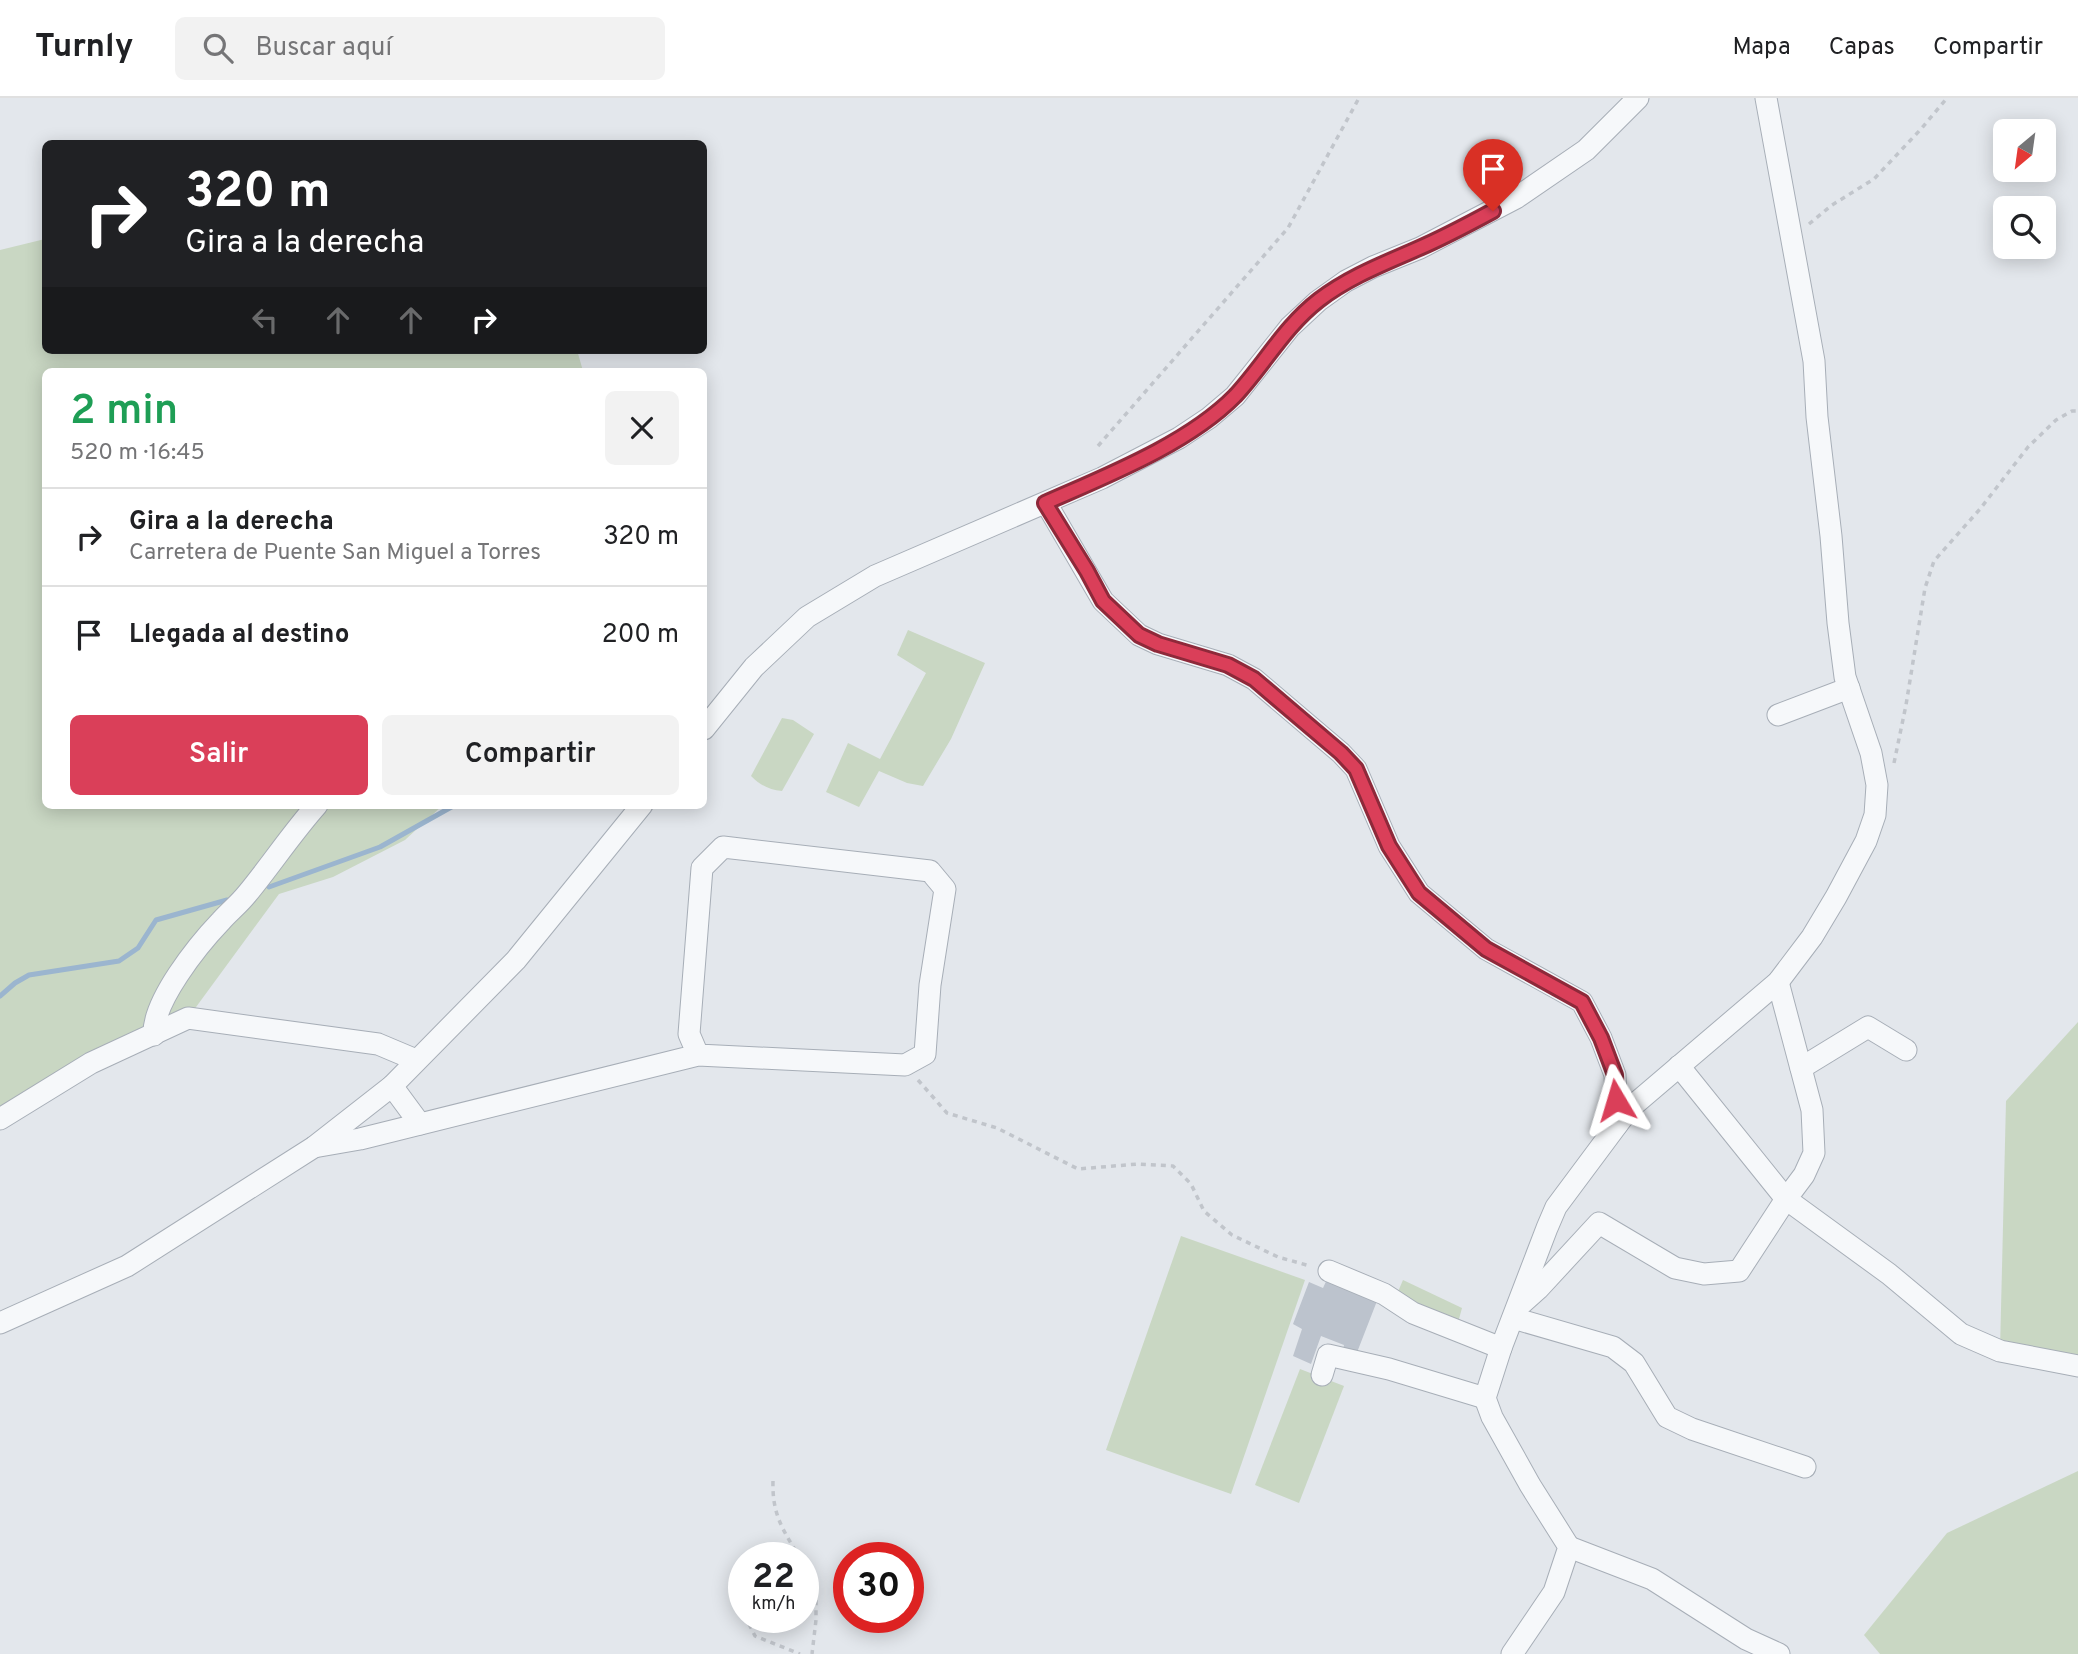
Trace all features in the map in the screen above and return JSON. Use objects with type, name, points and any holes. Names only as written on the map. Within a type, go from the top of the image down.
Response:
[{"type":"street","points":[[707,725],[754,667],[807,617],[875,576],[1102,478],[1178,438],[1209,418],[1235,396],[1290,327],[1318,301],[1346,281],[1430,243],[1516,198],[1586,150],[1639,98]]},
{"type":"street","points":[[1766,98],[1814,361],[1817,417],[1838,623],[1849,688],[1871,753],[1877,785],[1875,816],[1866,841],[1836,897],[1812,937],[1778,982],[1629,1109],[1556,1208],[1501,1348],[1485,1398],[1492,1417],[1530,1485],[1569,1547],[1652,1579],[1746,1639],[1779,1654]]},
{"type":"street","points":[[1045,503],[1103,601],[1139,635],[1158,644],[1228,665],[1254,679],[1356,769],[1389,846],[1419,893],[1486,949],[1582,1002],[1601,1038],[1615,1075],[1617,1125]]},
{"type":"street","points":[[1778,715],[1849,688]]},
{"type":"street","points":[[154,1035],[153,1023],[169,991],[189,961],[220,922],[245,898],[314,809]]},
{"type":"street","points":[[0,1323],[128,1266],[314,1147],[392,1086],[516,960],[639,809]]},
{"type":"street","points":[[314,1147],[420,1124],[698,1055],[905,1065],[925,1054],[930,985],[945,889],[930,871],[723,848],[702,868],[689,1034],[698,1055]]},
{"type":"street","points":[[1515,1312],[1599,1223],[1675,1268],[1704,1274],[1739,1271],[1804,1175],[1814,1153],[1812,1110],[1778,982]]},
{"type":"street","points":[[0,1119],[91,1063],[188,1018],[378,1044],[416,1060]]},
{"type":"street","points":[[1801,1068],[1868,1027],[1906,1050]]},
{"type":"street","points":[[1679,1066],[1786,1199],[1889,1274],[1961,1334],[2000,1351],[2078,1366]]},
{"type":"street","points":[[392,1086],[420,1124]]},
{"type":"street","points":[[1329,1271],[1384,1294],[1413,1313],[1501,1348]]},
{"type":"street","points":[[1515,1312],[1614,1348],[1634,1363],[1667,1417],[1692,1429],[1805,1467]]},
{"type":"street","points":[[1322,1375],[1328,1355],[1389,1369],[1485,1398]]},
{"type":"street","points":[[1512,1654],[1554,1592],[1569,1547]]},
{"type":"path","points":[[1098,446],[1288,228],[1359,98]]},
{"type":"path","points":[[1792,239],[1832,205],[1874,179],[1922,129],[1947,98]]},
{"type":"path","points":[[1892,771],[1925,588],[1934,561],[1980,509],[2028,447],[2056,419],[2078,411]]},
{"type":"path","points":[[905,1065],[947,1113],[997,1128],[1078,1169],[1138,1164],[1173,1167],[1191,1184],[1204,1211],[1232,1235],[1278,1257],[1329,1271]]},
{"type":"path","points":[[773,1481],[772,1498],[777,1520],[790,1542]]},
{"type":"path","points":[[754,1633],[755,1636],[800,1654]]},
{"type":"path","points":[[812,1654],[814,1633]]},
{"type":"green space","points":[[42,240],[42,354],[578,354],[582,368],[42,368],[42,809],[439,809],[405,840],[333,877],[279,894],[188,1018],[0,1119],[0,250]]},
{"type":"green space","points":[[908,630],[985,663],[951,739],[923,786],[907,783],[879,771],[859,807],[826,792],[848,743],[880,759],[926,673],[897,655]]},
{"type":"green space","points":[[782,718],[793,720],[814,734],[782,791],[773,790],[751,776]]},
{"type":"green space","points":[[2078,1022],[2078,1366],[2000,1351],[2006,1101]]},
{"type":"green space","points":[[1181,1236],[1305,1280],[1231,1494],[1106,1450]]},
{"type":"green space","points":[[1403,1280],[1462,1308],[1456,1330],[1394,1301]]},
{"type":"green space","points":[[1300,1369],[1344,1386],[1299,1503],[1255,1485]]},
{"type":"green space","points":[[2078,1471],[2078,1654],[1880,1654],[1864,1635],[1947,1533]]},
{"type":"building","points":[[1329,1275],[1377,1301],[1356,1355],[1343,1350],[1344,1345],[1321,1336],[1311,1364],[1293,1356],[1302,1329],[1293,1324],[1309,1282],[1323,1288]]},
{"type":"waterway","points":[[269,887],[380,847],[448,809]]},
{"type":"waterway","points":[[0,996],[29,975],[119,961],[138,948],[156,920],[227,900]]},
{"type":"route","points":[[1493,211],[1346,281],[1318,301],[1290,327],[1235,396],[1209,418],[1178,438],[1102,478],[1045,503],[1103,601],[1139,635],[1158,644],[1228,665],[1254,679],[1356,769],[1389,846],[1419,893],[1486,949],[1582,1002],[1601,1038],[1615,1075],[1616,1100]]}]
